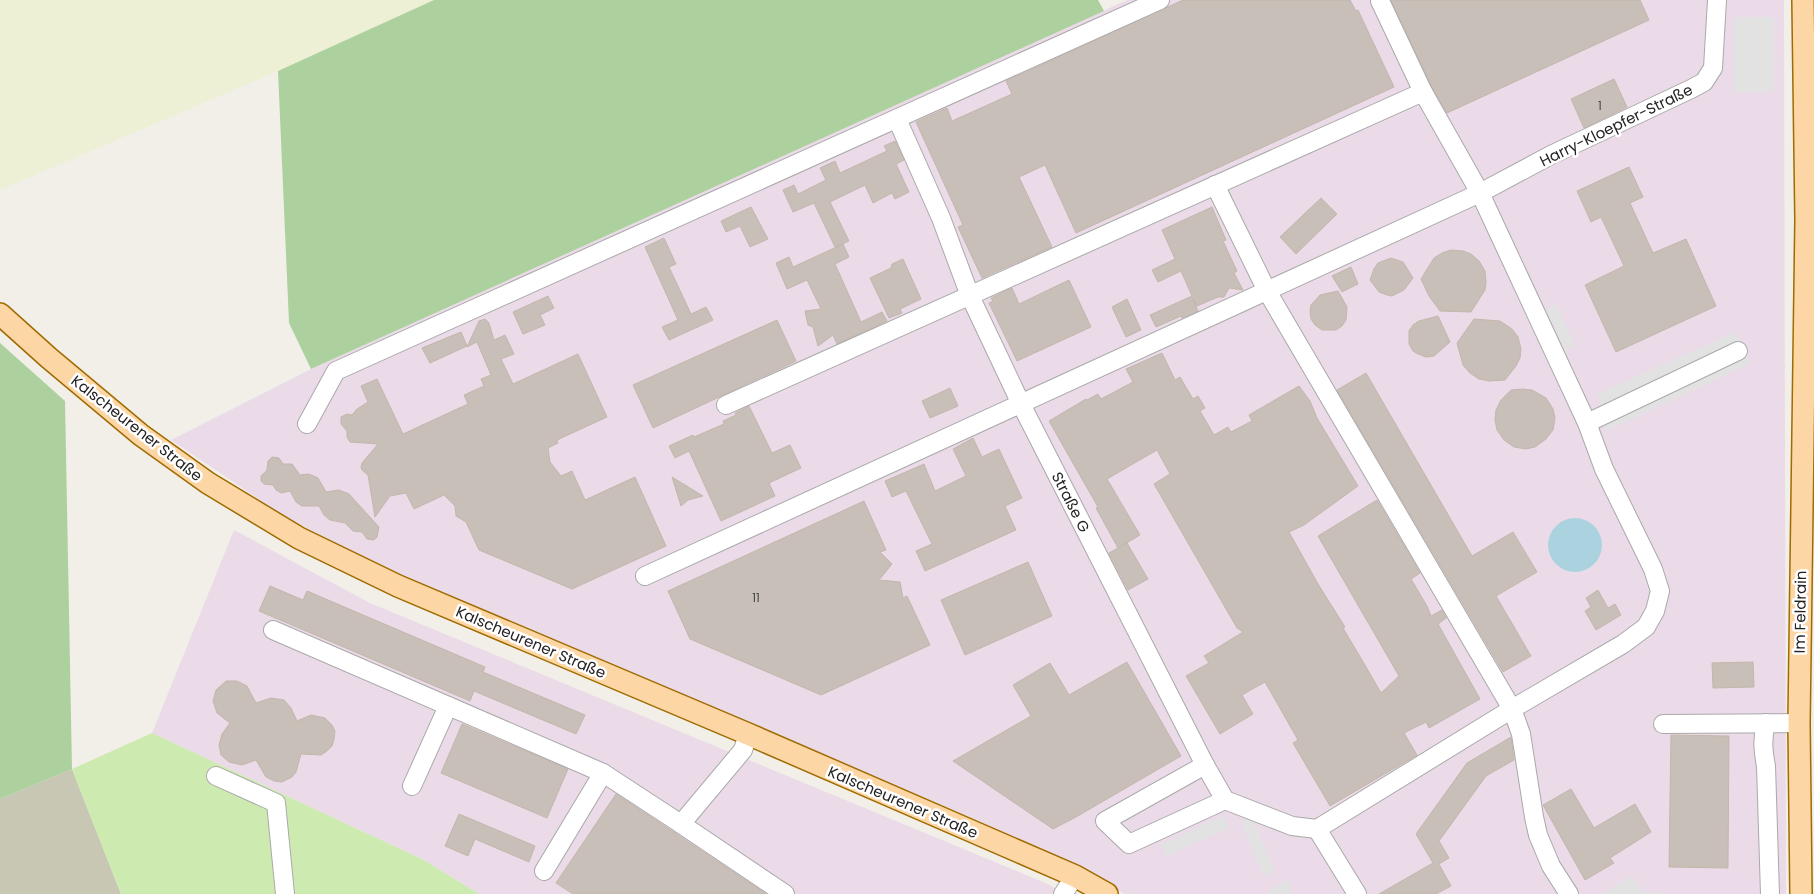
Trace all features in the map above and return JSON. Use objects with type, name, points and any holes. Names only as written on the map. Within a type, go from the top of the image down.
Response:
[{"type":"main road","name":"Im Feldrain","points":[[1801,894],[1799,723],[1806,220],[1804,0]]},
{"type":"main road","name":"Kalscheurener Straße","points":[[0,314],[49,358],[141,434],[208,483],[299,538],[398,586],[748,734],[1075,876],[1107,894]]},
{"type":"lane","points":[[307,424],[336,372],[1160,0]]},
{"type":"lane","name":"Harry-Kloepfer-Straße","points":[[645,576],[1480,193],[1551,155],[1704,82],[1713,68],[1717,0]]},
{"type":"lane","points":[[1205,765],[1105,821],[1129,844],[1225,800],[1292,826],[1312,828],[1623,644],[1646,627],[1655,611],[1660,592],[1652,569],[1604,470],[1587,423],[1480,193],[1423,92],[1380,1]]},
{"type":"lane","points":[[726,406],[1423,92]]},
{"type":"lane","name":"Straße G","points":[[897,119],[941,218],[970,296],[1021,404],[1205,765],[1225,800]]},
{"type":"lane","points":[[1215,185],[1267,291],[1512,709],[1521,734],[1538,835],[1551,866],[1569,894]]},
{"type":"lane","points":[[1587,423],[1738,351]]},
{"type":"lane","points":[[273,630],[603,773],[785,894]]},
{"type":"lane","points":[[412,786],[448,706]]},
{"type":"lane","points":[[1663,724],[1799,723]]},
{"type":"lane","points":[[1766,724],[1763,735],[1763,749],[1766,766],[1770,894]]},
{"type":"lane","points":[[681,824],[743,750],[748,734]]},
{"type":"lane","points":[[544,871],[603,773]]},
{"type":"lane","points":[[216,776],[276,804],[285,894]]},
{"type":"lane","points":[[1312,828],[1356,894]]},
{"type":"lane","points":[[1063,894],[1075,876]]},
{"type":"shaded area","points":[[0,0],[434,0],[278,71],[0,190]]},
{"type":"shaded area","points":[[1127,0],[1784,0],[1786,894],[1125,894],[986,824],[413,581],[287,518],[171,440],[311,369]]},
{"type":"shaded area","points":[[1734,17],[1774,17],[1774,92],[1734,92]]},
{"type":"shaded area","points":[[1556,304],[1575,345],[1565,350],[1546,309]]},
{"type":"shaded area","points":[[1736,332],[1751,363],[1606,431],[1601,422],[1602,404],[1597,394]]},
{"type":"shaded area","points":[[234,530],[370,603],[1048,884],[1065,894],[479,894],[424,860],[152,733]]},
{"type":"shaded area","points":[[72,769],[121,894],[0,894],[0,799]]},
{"type":"shaded area","points":[[1223,816],[1229,828],[1166,856],[1161,844]]},
{"type":"shaded area","points":[[1252,817],[1275,871],[1263,876],[1241,822]]},
{"type":"shaded area","points":[[1632,876],[1642,891],[1667,894],[1602,894]]},
{"type":"shaded area","points":[[1289,880],[1292,891],[1287,894],[1270,894],[1268,890]]},
{"type":"green space","points":[[434,0],[1098,0],[1104,11],[311,369],[289,323],[278,71]]},
{"type":"green space","points":[[0,343],[65,401],[72,769],[0,799]]},
{"type":"green space","points":[[152,733],[424,860],[479,894],[121,894],[72,769]]},
{"type":"water","points":[[1575,518],[1585,520],[1594,526],[1600,535],[1602,545],[1600,555],[1594,564],[1585,570],[1575,572],[1565,570],[1556,564],[1550,555],[1548,545],[1550,535],[1556,526],[1565,520]]},
{"type":"building","points":[[1183,0],[1350,0],[1356,11],[1358,10],[1394,87],[1076,233],[1045,165],[1019,177],[1052,247],[982,278],[958,227],[963,225],[916,122],[947,108],[952,121],[1012,94],[1006,81]]},
{"type":"building","points":[[1391,0],[1640,0],[1649,20],[1447,113],[1432,87]]},
{"type":"building","points":[[1614,79],[1627,107],[1584,128],[1571,99]]},
{"type":"building","points":[[895,141],[904,160],[896,164],[909,192],[895,199],[892,193],[873,203],[865,185],[830,202],[849,241],[835,247],[814,203],[793,212],[783,190],[794,185],[798,194],[826,180],[820,168],[835,161],[840,173],[887,151],[884,146]]},
{"type":"building","points":[[1629,167],[1643,197],[1630,203],[1653,253],[1686,239],[1716,306],[1616,352],[1585,285],[1624,266],[1601,217],[1591,222],[1577,191]]},
{"type":"building","points":[[1321,198],[1337,214],[1296,254],[1280,237]]},
{"type":"building","points":[[751,207],[768,239],[750,247],[740,226],[726,232],[721,221]]},
{"type":"building","points":[[1212,207],[1226,240],[1223,241],[1237,271],[1234,273],[1243,290],[1229,288],[1224,297],[1218,297],[1197,306],[1193,299],[1198,311],[1156,327],[1150,315],[1192,296],[1181,271],[1158,282],[1152,270],[1175,259],[1162,230]]},
{"type":"building","points":[[664,238],[676,264],[669,267],[691,314],[706,307],[713,320],[669,340],[662,327],[678,320],[645,247]]},
{"type":"building","points":[[843,244],[849,257],[835,264],[861,322],[882,312],[887,321],[837,344],[833,335],[818,346],[813,327],[808,325],[805,311],[821,309],[807,280],[787,289],[776,263],[789,257],[793,267]]},
{"type":"building","points":[[1451,250],[1471,254],[1479,261],[1485,271],[1485,290],[1471,312],[1440,311],[1429,296],[1421,279],[1434,258]]},
{"type":"building","points":[[1391,258],[1403,262],[1413,278],[1404,290],[1392,296],[1379,292],[1370,280],[1378,263]]},
{"type":"building","points":[[903,259],[921,299],[900,309],[902,313],[889,318],[870,278],[891,268],[892,264]]},
{"type":"building","points":[[1351,267],[1358,284],[1342,292],[1332,276]]},
{"type":"building","points":[[1069,280],[1091,327],[1017,361],[989,303],[993,301],[991,298],[1012,288],[1019,304]]},
{"type":"building","points":[[1338,291],[1347,307],[1346,320],[1336,330],[1322,330],[1311,319],[1311,305],[1320,295]]},
{"type":"building","points":[[548,296],[554,308],[540,315],[545,325],[523,334],[513,312]]},
{"type":"building","points":[[1127,299],[1141,330],[1126,337],[1112,307]]},
{"type":"building","points":[[1438,316],[1450,342],[1434,356],[1426,357],[1413,351],[1409,344],[1409,331],[1413,325],[1419,321]]},
{"type":"building","points":[[485,319],[489,323],[494,340],[505,335],[514,354],[501,359],[513,384],[578,354],[607,417],[557,440],[558,443],[548,448],[550,462],[561,476],[572,471],[585,500],[635,477],[666,546],[572,589],[479,550],[466,522],[456,516],[455,506],[444,495],[414,509],[406,493],[390,496],[375,517],[368,475],[361,467],[362,463],[378,444],[350,442],[347,437],[347,431],[341,424],[341,417],[347,414],[352,415],[357,409],[368,402],[361,386],[377,379],[403,434],[468,404],[464,395],[484,386],[481,379],[491,375],[477,342],[467,347],[479,321]]},
{"type":"building","points":[[1474,319],[1500,321],[1512,329],[1518,337],[1521,349],[1520,358],[1505,380],[1489,381],[1479,379],[1463,365],[1457,343]]},
{"type":"building","points":[[777,320],[796,361],[653,428],[633,385]]},
{"type":"building","points":[[461,332],[467,346],[430,363],[422,348]]},
{"type":"building","points":[[1162,353],[1175,380],[1180,377],[1193,399],[1198,396],[1205,408],[1200,411],[1214,435],[1228,427],[1231,432],[1252,421],[1249,415],[1299,386],[1310,401],[1317,418],[1358,486],[1304,525],[1289,532],[1345,627],[1343,628],[1381,693],[1399,676],[1318,536],[1377,500],[1420,573],[1411,579],[1431,616],[1442,610],[1446,618],[1438,624],[1480,699],[1429,728],[1426,722],[1404,733],[1417,755],[1330,806],[1293,743],[1298,740],[1265,682],[1242,695],[1253,714],[1220,734],[1186,676],[1209,663],[1204,656],[1243,632],[1237,628],[1154,484],[1170,474],[1157,450],[1107,479],[1140,535],[1118,548],[1096,508],[1098,507],[1049,421],[1086,399],[1098,394],[1101,399],[1133,382],[1126,369]]},
{"type":"building","points":[[1366,373],[1472,556],[1513,532],[1537,572],[1496,596],[1531,656],[1503,672],[1337,390]]},
{"type":"building","points":[[950,388],[958,406],[930,418],[922,401]]},
{"type":"building","points":[[1511,390],[1532,390],[1546,398],[1553,409],[1555,418],[1553,430],[1546,439],[1535,447],[1526,449],[1514,447],[1504,440],[1497,430],[1495,420],[1496,410],[1501,400]]},
{"type":"building","points":[[749,406],[772,453],[790,445],[801,468],[769,483],[775,496],[721,521],[689,451],[675,458],[669,446],[724,424],[723,421]]},
{"type":"building","points":[[973,438],[982,457],[999,449],[1022,498],[1005,506],[1016,530],[925,571],[916,551],[932,544],[906,491],[892,497],[885,481],[924,464],[935,491],[966,476],[953,449]]},
{"type":"building","points":[[272,457],[279,458],[283,464],[292,464],[300,475],[309,474],[318,478],[326,492],[339,490],[349,494],[379,527],[377,537],[374,540],[367,539],[362,532],[353,531],[345,523],[330,520],[324,515],[319,506],[302,506],[296,502],[290,491],[281,493],[273,485],[264,484],[261,481],[261,476],[267,470],[268,461]]},
{"type":"building","points":[[672,477],[703,496],[688,500],[681,506]]},
{"type":"building","points":[[864,501],[886,550],[880,552],[892,564],[879,580],[900,582],[903,598],[907,596],[930,645],[821,695],[690,639],[668,591]]},
{"type":"building","points":[[1127,543],[1148,579],[1128,590],[1109,553]]},
{"type":"building","points":[[1028,562],[1052,616],[965,655],[941,600]]},
{"type":"building","points":[[270,586],[303,600],[307,591],[485,667],[483,672],[585,715],[576,734],[474,691],[470,701],[259,611]]},
{"type":"building","points":[[1598,590],[1608,608],[1615,604],[1621,615],[1596,630],[1585,611],[1591,607],[1586,598]]},
{"type":"building","points":[[1127,662],[1181,756],[1076,817],[1053,829],[953,761],[1031,716],[1013,685],[1050,663],[1069,695]]},
{"type":"building","points":[[1753,662],[1754,687],[1713,688],[1712,663]]},
{"type":"building","points":[[226,681],[237,681],[247,686],[256,703],[271,698],[284,700],[291,708],[297,721],[311,715],[325,718],[335,731],[332,746],[321,755],[301,754],[296,772],[292,777],[282,782],[266,777],[256,760],[242,765],[229,762],[221,755],[219,745],[222,734],[230,723],[217,713],[213,701],[216,690]]},
{"type":"building","points":[[462,724],[568,769],[547,818],[441,773]]},
{"type":"building","points":[[1671,735],[1729,736],[1728,868],[1669,867]]},
{"type":"building","points":[[1511,737],[1514,760],[1486,776],[1439,841],[1449,858],[1439,864],[1451,886],[1436,894],[1379,894],[1433,863],[1416,834],[1467,763]]},
{"type":"building","points":[[1571,789],[1594,828],[1635,804],[1651,832],[1610,858],[1614,863],[1585,880],[1543,805]]},
{"type":"building","points":[[616,794],[766,894],[573,894],[556,883]]},
{"type":"building","points":[[459,814],[535,846],[529,862],[475,839],[468,856],[445,846]]}]
